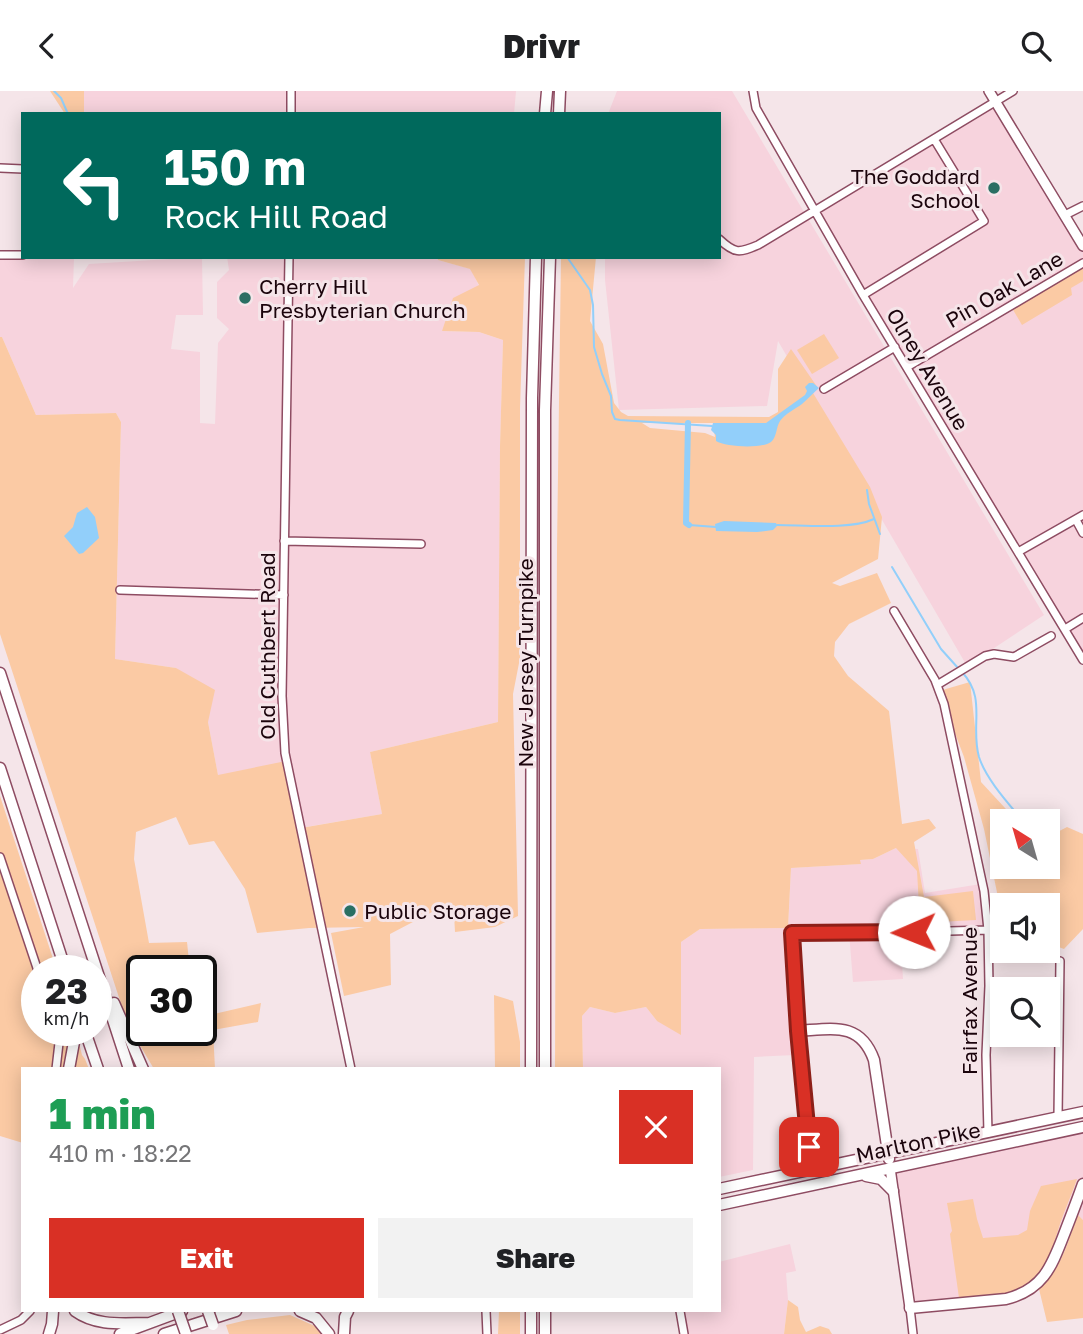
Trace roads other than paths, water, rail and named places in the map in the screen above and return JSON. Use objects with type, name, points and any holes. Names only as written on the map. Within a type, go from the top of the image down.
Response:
[{"type":"highway","points":[[545,112],[547,91]]},
{"type":"highway","points":[[559,112],[560,91]]},
{"type":"highway","name":"New Jersey Turnpike","points":[[531,1067],[532,398],[536,259]]},
{"type":"highway","name":"New Jersey Turnpike","points":[[545,1067],[545,424],[550,259]]},
{"type":"highway","points":[[0,673],[128,1067]]},
{"type":"highway","points":[[0,768],[60,955]]},
{"type":"highway","points":[[76,908],[142,1067]]},
{"type":"highway","points":[[798,1031],[840,1028],[857,1035],[870,1050],[874,1060],[890,1167]]},
{"type":"highway","points":[[69,1067],[73,1046]]},
{"type":"highway","points":[[90,1046],[97,1067]]},
{"type":"highway","name":"Marlton Pike","points":[[721,1189],[1083,1112]]},
{"type":"highway","name":"Marlton Pike","points":[[721,1205],[1083,1127]]},
{"type":"highway","points":[[855,1175],[881,1179],[893,1191]]},
{"type":"highway","points":[[910,1308],[1006,1299],[1030,1290],[1038,1284],[1054,1261],[1083,1184]]},
{"type":"highway","points":[[49,1334],[53,1312]]},
{"type":"highway","points":[[76,1312],[104,1323],[149,1323]]},
{"type":"highway","points":[[120,1334],[177,1312]]},
{"type":"highway","points":[[180,1312],[186,1334]]},
{"type":"highway","points":[[208,1312],[214,1330]]},
{"type":"highway","points":[[169,1333],[233,1312]]},
{"type":"highway","points":[[302,1312],[316,1318],[329,1334]]},
{"type":"highway","points":[[344,1334],[348,1312]]},
{"type":"highway","points":[[531,1312],[531,1334]]},
{"type":"highway","points":[[545,1312],[545,1334]]},
{"type":"main road","points":[[989,91],[1083,246]]},
{"type":"main road","points":[[890,1167],[910,1308]]},
{"type":"street","points":[[291,91],[291,112]]},
{"type":"street","name":"Olney Avenue","points":[[753,91],[756,108],[863,295],[1083,660]]},
{"type":"street","points":[[721,241],[737,251],[758,245],[1013,91]]},
{"type":"street","points":[[863,295],[984,221],[934,139]]},
{"type":"street","points":[[0,168],[21,169]]},
{"type":"street","points":[[1065,215],[1083,206]]},
{"type":"street","points":[[0,255],[21,255]]},
{"type":"street","name":"Old Cuthbert Road","points":[[289,259],[282,696],[285,753],[351,1067]]},
{"type":"street","name":"Pin Oak Lane","points":[[907,367],[1083,263]]},
{"type":"street","points":[[824,389],[895,347]]},
{"type":"street","points":[[1018,552],[1079,517],[1083,533]]},
{"type":"street","points":[[284,541],[421,544]]},
{"type":"street","points":[[120,590],[284,595]]},
{"type":"street","name":"Fairfax Avenue","points":[[894,611],[937,685],[944,704],[984,891],[989,930],[986,1055],[988,1133]]},
{"type":"street","points":[[1065,629],[1083,618]]},
{"type":"street","points":[[937,685],[985,656],[1019,655],[1051,636]]},
{"type":"street","points":[[0,857],[33,955]]},
{"type":"street","points":[[811,1170],[792,933],[989,930]]},
{"type":"street","points":[[1058,1117],[1060,963]]},
{"type":"street","points":[[56,1067],[59,1046]]},
{"type":"street","points":[[910,1308],[913,1334]]},
{"type":"street","points":[[0,1330],[29,1312]]},
{"type":"street","points":[[486,1312],[487,1334]]},
{"type":"street","points":[[680,1312],[684,1334]]},
{"type":"water","points":[[809,383],[819,388],[782,418],[771,442],[760,446],[744,446],[716,441],[716,435],[711,430],[713,423],[766,423],[805,395],[805,387]]},
{"type":"water","points":[[87,507],[95,517],[99,538],[79,554],[64,536],[73,527],[77,513]]},
{"type":"water","points":[[724,521],[776,523],[777,526],[773,530],[757,532],[716,531],[715,524]]},
{"type":"waterway","points":[[54,91],[61,98],[67,112]]},
{"type":"waterway","points":[[568,259],[590,290],[594,347],[611,396],[615,419],[712,426]]},
{"type":"waterway","points":[[688,423],[686,523],[689,525]]},
{"type":"waterway","points":[[867,490],[880,534]]},
{"type":"waterway","points":[[777,525],[840,526],[874,519]]},
{"type":"waterway","points":[[689,525],[716,527]]},
{"type":"waterway","points":[[892,567],[941,649],[958,668]]},
{"type":"waterway","points":[[962,672],[974,692],[979,757],[998,791],[1013,809]]},
{"type":"place","name":"The Goddard School","points":[[994,188]]},
{"type":"place","name":"Cherry Hill Presbyterian Church","points":[[245,298]]},
{"type":"place","name":"Public Storage","points":[[350,911]]}]
